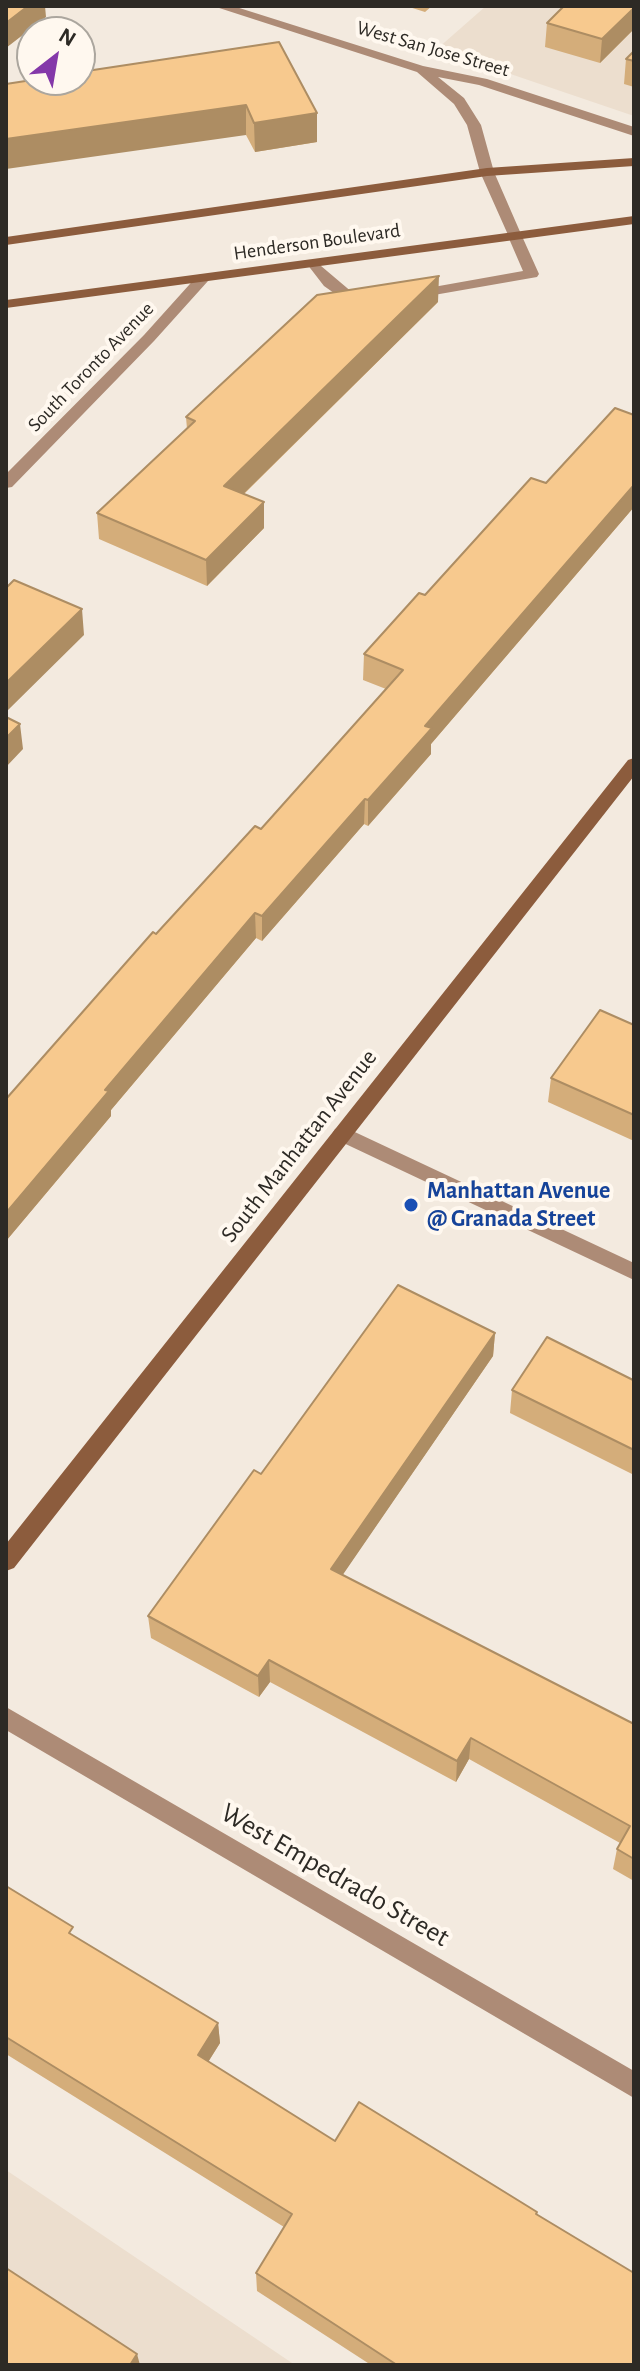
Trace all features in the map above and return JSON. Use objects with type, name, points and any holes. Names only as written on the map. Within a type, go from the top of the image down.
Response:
[{"type":"street","name":"West San Jose Street","points":[[220,6],[420,69],[482,82],[634,132]]},
{"type":"street","points":[[314,264],[329,283],[349,297],[384,300],[532,274],[487,172],[474,125],[459,101],[420,69]]},
{"type":"street","name":"Henderson Boulevard","points":[[6,241],[487,172],[634,162]]},
{"type":"street","name":"Henderson Boulevard","points":[[6,304],[634,220]]},
{"type":"street","name":"South Toronto Avenue","points":[[6,483],[149,338],[203,278]]},
{"type":"street","name":"South Manhattan Avenue","points":[[6,1561],[634,764]]},
{"type":"street","points":[[342,1134],[634,1272]]},
{"type":"street","name":"West Empedrado Street","points":[[6,1718],[634,2085]]},
{"type":"shaded area","points":[[486,6],[634,6],[634,116],[437,49]]},
{"type":"shaded area","points":[[6,2170],[295,2365],[6,2365]]},
{"type":"building","points":[[6,6],[28,6],[6,23]]},
{"type":"building","points":[[564,6],[634,8],[602,39],[547,23]]},
{"type":"building","points":[[279,42],[317,113],[254,123],[246,105],[6,139],[6,84],[16,82],[16,96],[96,96],[96,70]]},
{"type":"building","points":[[439,276],[224,486],[264,502],[206,560],[97,513],[195,421],[186,417],[317,295]]},
{"type":"building","points":[[615,408],[634,415],[634,485],[425,726],[432,728],[262,916],[255,913],[6,1213],[6,1099],[153,932],[156,934],[255,826],[261,829],[403,670],[364,654],[419,593],[425,595],[531,478],[546,483]]},
{"type":"building","points":[[14,580],[82,609],[6,683],[6,588]]},
{"type":"building","points":[[6,717],[20,724],[6,738]]},
{"type":"building","points":[[600,1010],[634,1025],[634,1115],[551,1078]]},
{"type":"building","points":[[398,1285],[495,1333],[331,1569],[634,1724],[634,1859],[617,1849],[630,1826],[471,1738],[457,1761],[269,1660],[258,1676],[148,1616],[254,1470],[261,1474]]},
{"type":"building","points":[[547,1337],[634,1378],[634,1450],[512,1390]]},
{"type":"building","points":[[6,1886],[73,1927],[69,1933],[218,2023],[198,2055],[335,2141],[359,2102],[634,2273],[634,2365],[397,2365],[256,2273],[292,2214],[6,2037]]},
{"type":"building","points":[[6,2268],[137,2354],[130,2365],[6,2365]]},
{"type":"place","name":"Manhattan Avenue @ Granada Street","points":[[411,1205]]}]
